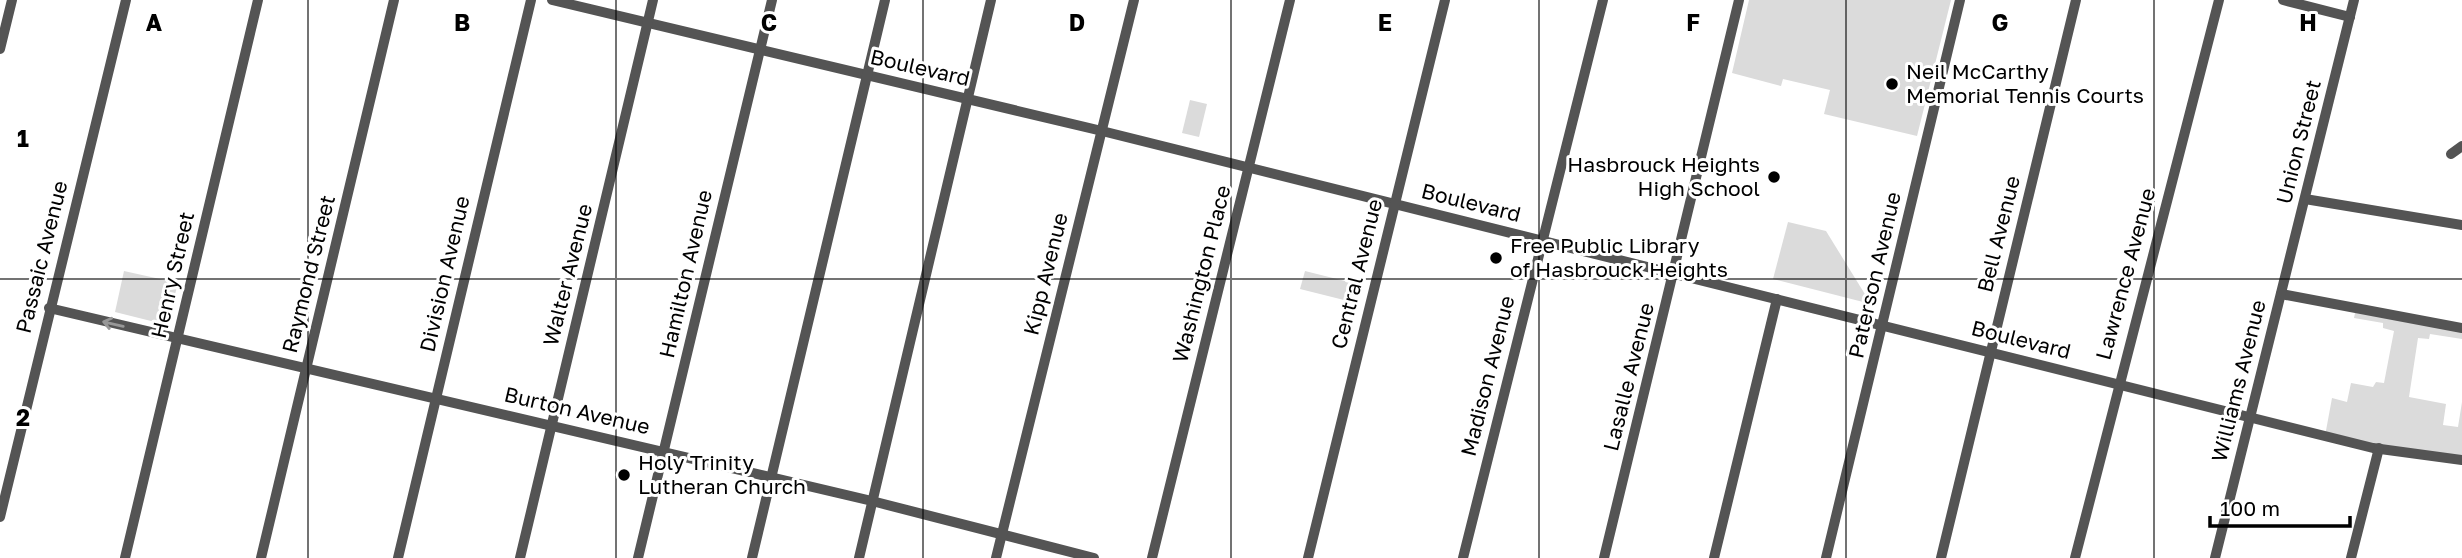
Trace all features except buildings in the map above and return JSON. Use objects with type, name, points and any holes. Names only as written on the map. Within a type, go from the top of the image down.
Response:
[{"type":"street","points":[[0,49],[12,0]]},
{"type":"street","name":"Henry Street","points":[[125,558],[258,0]]},
{"type":"street","name":"Raymond Street","points":[[261,558],[394,0]]},
{"type":"street","name":"Division Avenue","points":[[398,558],[531,0]]},
{"type":"street","name":"Boulevard","points":[[552,0],[1102,131],[2117,385],[2379,448],[2462,460]]},
{"type":"street","name":"Walter Avenue","points":[[520,558],[653,0]]},
{"type":"street","name":"Hamilton Avenue","points":[[638,558],[772,0]]},
{"type":"street","points":[[752,558],[885,0]]},
{"type":"street","points":[[859,558],[991,0]]},
{"type":"street","name":"Kipp Avenue","points":[[999,545],[1134,0]]},
{"type":"street","name":"Washington Place","points":[[1152,558],[1290,0]]},
{"type":"street","name":"Central Avenue","points":[[1308,558],[1445,0]]},
{"type":"street","name":"Madison Avenue","points":[[1463,558],[1602,0]]},
{"type":"street","name":"Lasalle Avenue","points":[[1604,558],[1739,0]]},
{"type":"street","name":"Paterson Avenue","points":[[1826,558],[1959,0]]},
{"type":"street","name":"Bell Avenue","points":[[1941,558],[2076,0]]},
{"type":"street","name":"Lawrence Avenue","points":[[2075,558],[2117,385],[2219,0]]},
{"type":"street","points":[[2283,0],[2350,17]]},
{"type":"street","name":"Union Street","points":[[2281,294],[2354,0]]},
{"type":"street","name":"Passaic Avenue","points":[[0,517],[5,479],[124,2]]},
{"type":"street","points":[[2451,154],[2462,146]]},
{"type":"street","points":[[2305,200],[2462,225]]},
{"type":"street","points":[[2281,294],[2462,327]]},
{"type":"street","name":"Williams Avenue","points":[[2215,558],[2281,294]]},
{"type":"street","points":[[1714,558],[1777,299]]},
{"type":"street","name":"Burton Avenue","points":[[49,309],[307,367],[872,501],[999,545],[1094,558]]},
{"type":"street","points":[[2351,558],[2379,448]]},
{"type":"shaded area","points":[[1749,0],[1951,0],[1917,136],[1824,114],[1830,90],[1783,79],[1781,86],[1732,73]]},
{"type":"shaded area","points":[[1190,100],[1207,104],[1199,137],[1182,133]]},
{"type":"shaded area","points":[[1788,222],[1826,231],[1871,304],[1773,279]]},
{"type":"shaded area","points":[[124,271],[178,283],[167,325],[115,312]]},
{"type":"shaded area","points":[[1305,271],[1349,282],[1344,300],[1300,289]]},
{"type":"shaded area","points":[[2356,308],[2462,327],[2462,339],[2430,334],[2429,339],[2418,338],[2409,397],[2446,404],[2443,425],[2458,427],[2462,402],[2462,459],[2325,436],[2332,398],[2347,402],[2351,383],[2373,387],[2376,382],[2384,383],[2394,331],[2383,328],[2383,323],[2354,318]]},
{"type":"place","name":"Neil McCarthy Memorial Tennis Courts","points":[[1892,84]]},
{"type":"place","name":"Hasbrouck Heights High School","points":[[1774,177]]},
{"type":"place","name":"Free Public Library of Hasbrouck Heights","points":[[1496,258]]},
{"type":"place","name":"Holy Trinity Lutheran Church","points":[[624,475]]}]
